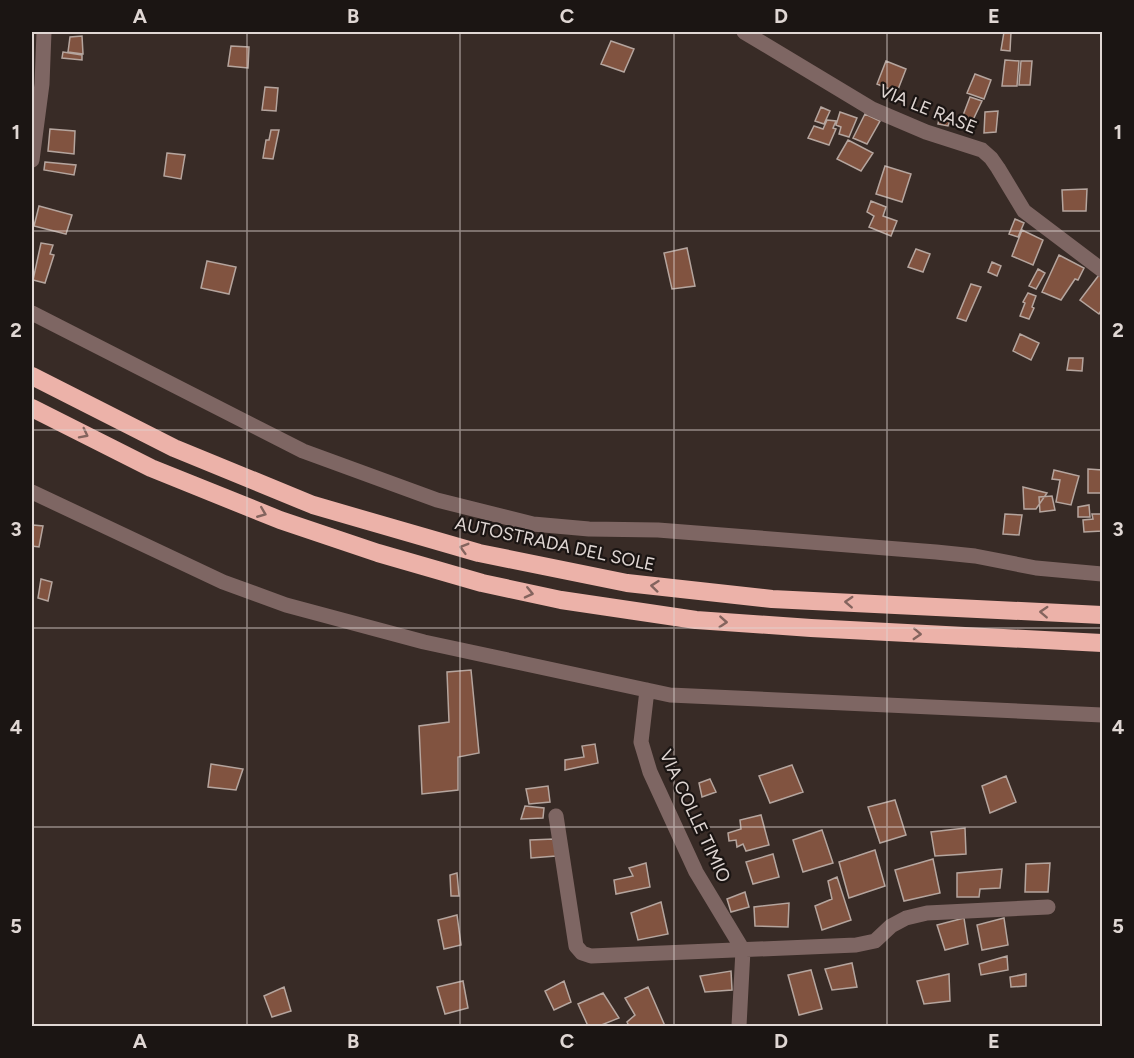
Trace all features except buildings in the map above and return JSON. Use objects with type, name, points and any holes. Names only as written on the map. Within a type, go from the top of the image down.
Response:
[{"type":"highway","name":"AUTOSTRADA DEL SOLE","points":[[32,376],[174,448],[313,505],[479,553],[627,583],[772,598],[1102,615]]},
{"type":"highway","points":[[32,408],[151,468],[280,520],[378,553],[482,583],[561,600],[696,620],[1102,643]]},
{"type":"street","points":[[32,160],[42,84],[44,32]]},
{"type":"street","name":"VIA LE RASE","points":[[744,32],[872,109],[926,132],[982,150],[991,158],[1024,212],[1102,270]]},
{"type":"street","points":[[32,313],[303,451],[437,500],[533,524],[589,529],[658,530],[936,552],[975,556],[1036,568],[1102,574]]},
{"type":"street","points":[[32,492],[223,582],[286,605],[423,642],[670,695],[1102,715]]},
{"type":"street","name":"VIA COLLE TIMIO","points":[[647,690],[641,742],[650,772],[696,872],[742,950]]},
{"type":"street","points":[[555,816],[576,946],[582,953],[591,956],[856,945],[875,941],[898,922],[927,913],[1048,907]]},
{"type":"street","points":[[740,1026],[742,950]]}]
